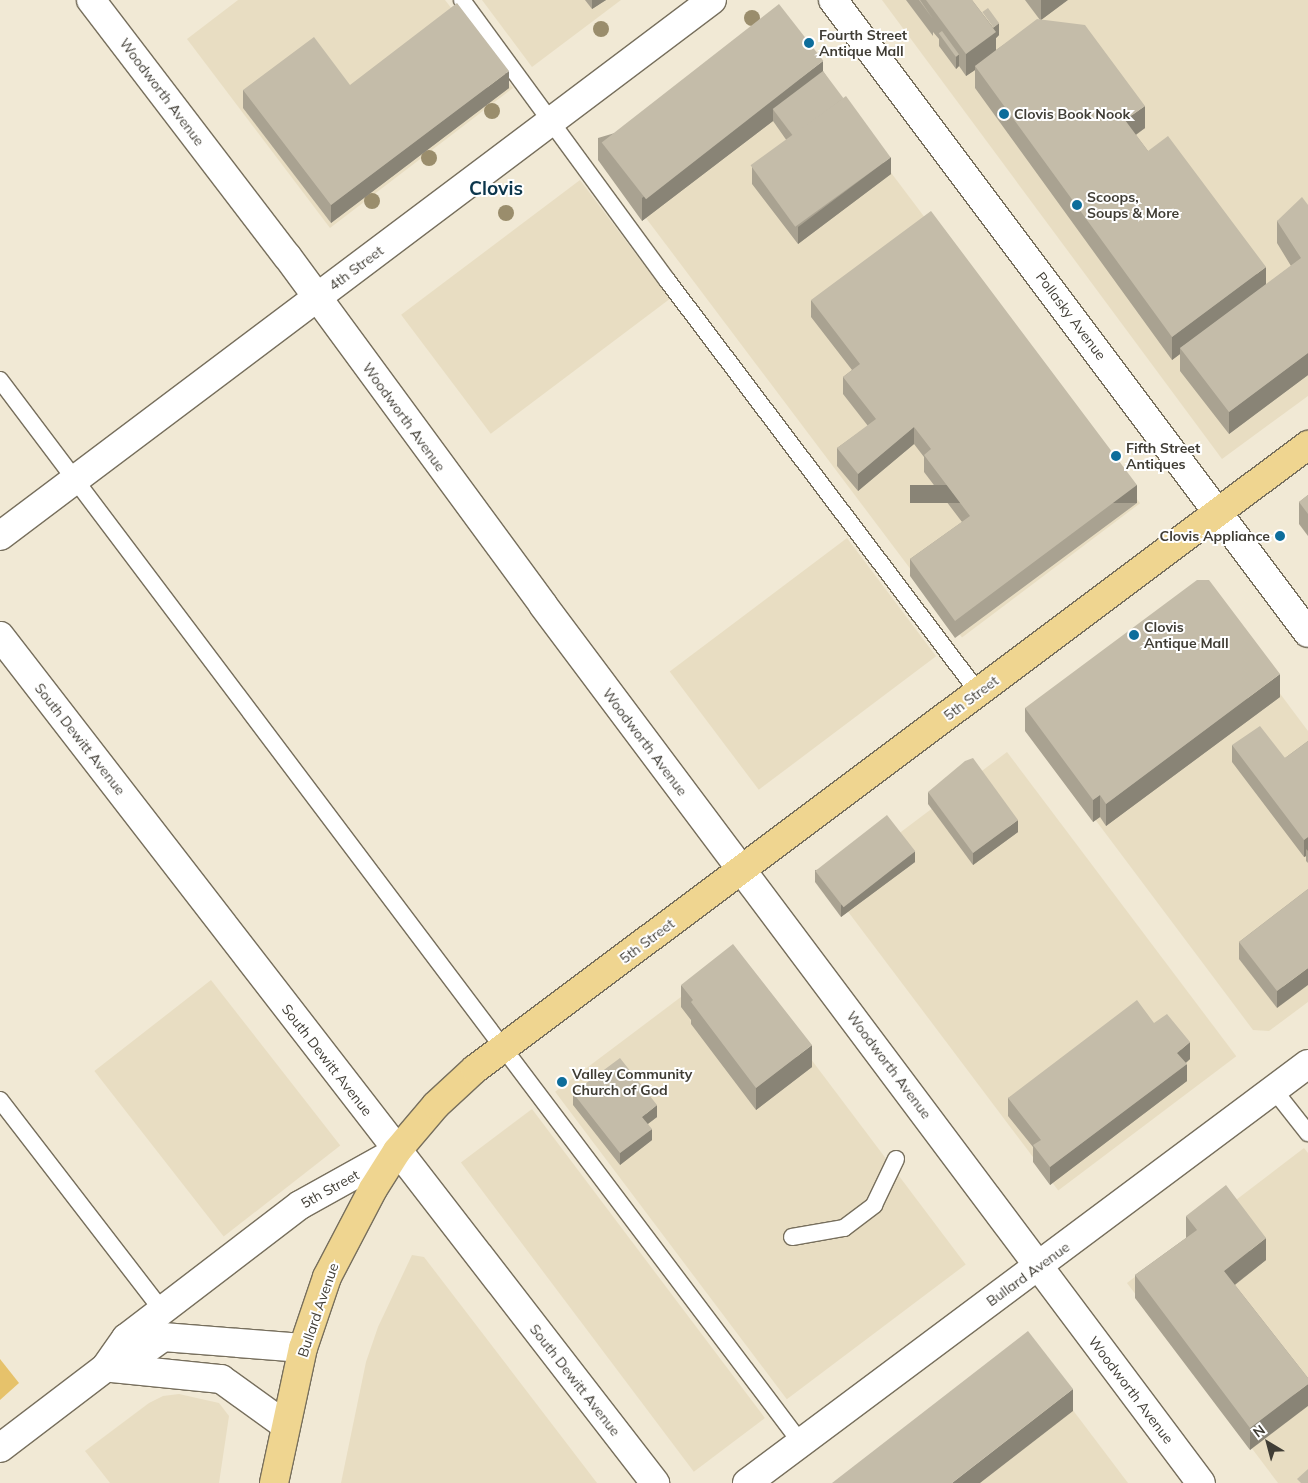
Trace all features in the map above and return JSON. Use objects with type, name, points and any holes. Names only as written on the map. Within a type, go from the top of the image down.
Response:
[{"type":"main road","name":"5th Street","points":[[397,1152],[436,1105],[475,1069],[1308,445]]},
{"type":"main road","name":"Bullard Avenue","points":[[274,1483],[303,1348],[327,1277],[350,1229],[397,1152]]},
{"type":"street","name":"Woodworth Avenue","points":[[91,0],[317,297],[741,870],[1200,1483]]},
{"type":"street","name":"4th Street","points":[[0,536],[712,0]]},
{"type":"street","name":"Pollasky Avenue","points":[[833,0],[1308,633]]},
{"type":"street","name":"South Dewitt Avenue","points":[[0,636],[397,1152],[655,1483]]},
{"type":"street","name":"Bullard Avenue","points":[[747,1483],[1308,1064]]},
{"type":"street","name":"5th Street","points":[[0,1448],[105,1368],[126,1338],[300,1205],[397,1152]]},
{"type":"street","points":[[105,1368],[137,1356],[163,1337],[303,1348]]},
{"type":"street","points":[[105,1368],[221,1379],[285,1425]]},
{"type":"lane","points":[[462,0],[551,123],[978,692]]},
{"type":"lane","points":[[0,380],[801,1443]]},
{"type":"lane","points":[[1274,1090],[1308,1134]]},
{"type":"lane","points":[[0,1100],[162,1310]]},
{"type":"lane","points":[[792,1237],[844,1228],[874,1205],[896,1159]]},
{"type":"shaded area","points":[[238,0],[445,0],[513,88],[330,228],[187,39]]},
{"type":"shaded area","points":[[482,0],[621,0],[532,67]]},
{"type":"shaded area","points":[[882,0],[1308,0],[1308,396],[1222,459]]},
{"type":"shaded area","points":[[782,28],[1140,503],[962,637],[604,162]]},
{"type":"shaded area","points":[[580,180],[670,299],[491,434],[401,315]]},
{"type":"shaded area","points":[[847,538],[936,656],[759,790],[670,672]]},
{"type":"shaded area","points":[[1210,600],[1308,731],[1308,1002],[1269,1031],[1253,1030],[1031,734]]},
{"type":"shaded area","points":[[1007,752],[1236,1056],[1058,1190],[829,886]]},
{"type":"shaded area","points":[[734,957],[966,1264],[787,1399],[555,1092]]},
{"type":"shaded area","points":[[211,980],[340,1145],[224,1237],[94,1071]]},
{"type":"shaded area","points":[[532,1109],[765,1418],[694,1472],[461,1163]]},
{"type":"shaded area","points":[[1304,1148],[1308,1153],[1308,1483],[1278,1483],[1127,1283]]},
{"type":"shaded area","points":[[412,1255],[424,1257],[597,1483],[341,1483],[366,1362],[378,1327]]},
{"type":"shaded area","points":[[0,1359],[19,1383],[0,1400]]},
{"type":"shaded area","points":[[1035,1360],[1128,1483],[980,1483]]},
{"type":"shaded area","points":[[179,1394],[219,1403],[229,1416],[219,1483],[110,1483],[85,1451],[149,1403],[163,1396]]},
{"type":"building","points":[[926,0],[972,0],[996,32],[966,54]]},
{"type":"building","points":[[457,3],[509,71],[331,205],[243,90],[314,37],[350,85]]},
{"type":"building","points":[[779,4],[823,61],[646,199],[602,143]]},
{"type":"building","points":[[988,8],[999,23],[994,27],[982,12]]},
{"type":"building","points":[[1037,19],[1085,25],[1145,106],[1125,120],[1148,151],[1168,136],[1266,267],[1172,337],[975,66]]},
{"type":"building","points":[[942,31],[959,54],[956,57],[939,33]]},
{"type":"building","points":[[823,71],[843,98],[793,136],[773,109]]},
{"type":"building","points":[[846,96],[891,157],[795,227],[751,165]]},
{"type":"building","points":[[1302,197],[1308,205],[1308,353],[1229,412],[1180,348],[1301,258],[1277,221]]},
{"type":"building","points":[[931,211],[1137,485],[955,621],[910,559],[970,516],[924,455],[931,449],[914,427],[858,474],[837,448],[876,419],[843,377],[860,364],[811,300]]},
{"type":"building","points":[[1308,495],[1308,514],[1299,502]]},
{"type":"building","points":[[1197,580],[1209,580],[1280,674],[1106,804],[1100,795],[1093,800],[1025,708]]},
{"type":"building","points":[[1260,726],[1285,758],[1308,741],[1308,837],[1304,840],[1232,745]]},
{"type":"building","points":[[973,758],[1018,820],[973,853],[928,792],[965,761]]},
{"type":"building","points":[[887,815],[915,851],[844,907],[815,871]]},
{"type":"building","points":[[1308,889],[1308,968],[1277,991],[1239,942]]},
{"type":"building","points":[[733,944],[812,1045],[756,1088],[691,1002],[693,1000],[681,985]]},
{"type":"building","points":[[1137,1000],[1154,1023],[1167,1014],[1190,1042],[1177,1053],[1187,1064],[1050,1167],[1033,1145],[1041,1140],[1008,1098]]},
{"type":"building","points":[[620,1058],[657,1105],[642,1117],[652,1129],[620,1153],[573,1093]]},
{"type":"building","points":[[1226,1185],[1266,1238],[1224,1271],[1308,1378],[1308,1384],[1250,1428],[1135,1275],[1197,1230],[1186,1216]]},
{"type":"building","points":[[1028,1331],[1073,1389],[952,1483],[832,1483]]},
{"type":"building","points":[[1308,1469],[1308,1483],[1301,1483],[1297,1479]]},
{"type":"place","name":"Fourth Street Antique Mall","points":[[809,43]]},
{"type":"place","name":"Clovis Book Nook","points":[[1004,114]]},
{"type":"place","name":"Scoops, Soups & More","points":[[1077,205]]},
{"type":"place","name":"Fifth Street Antiques","points":[[1116,456]]},
{"type":"place","name":"Clovis Appliance","points":[[1280,536]]},
{"type":"place","name":"Clovis Antique Mall","points":[[1134,635]]},
{"type":"place","name":"Valley Community Church of God","points":[[562,1082]]},
{"type":"district","name":"Clovis","points":[[496,189]]}]
